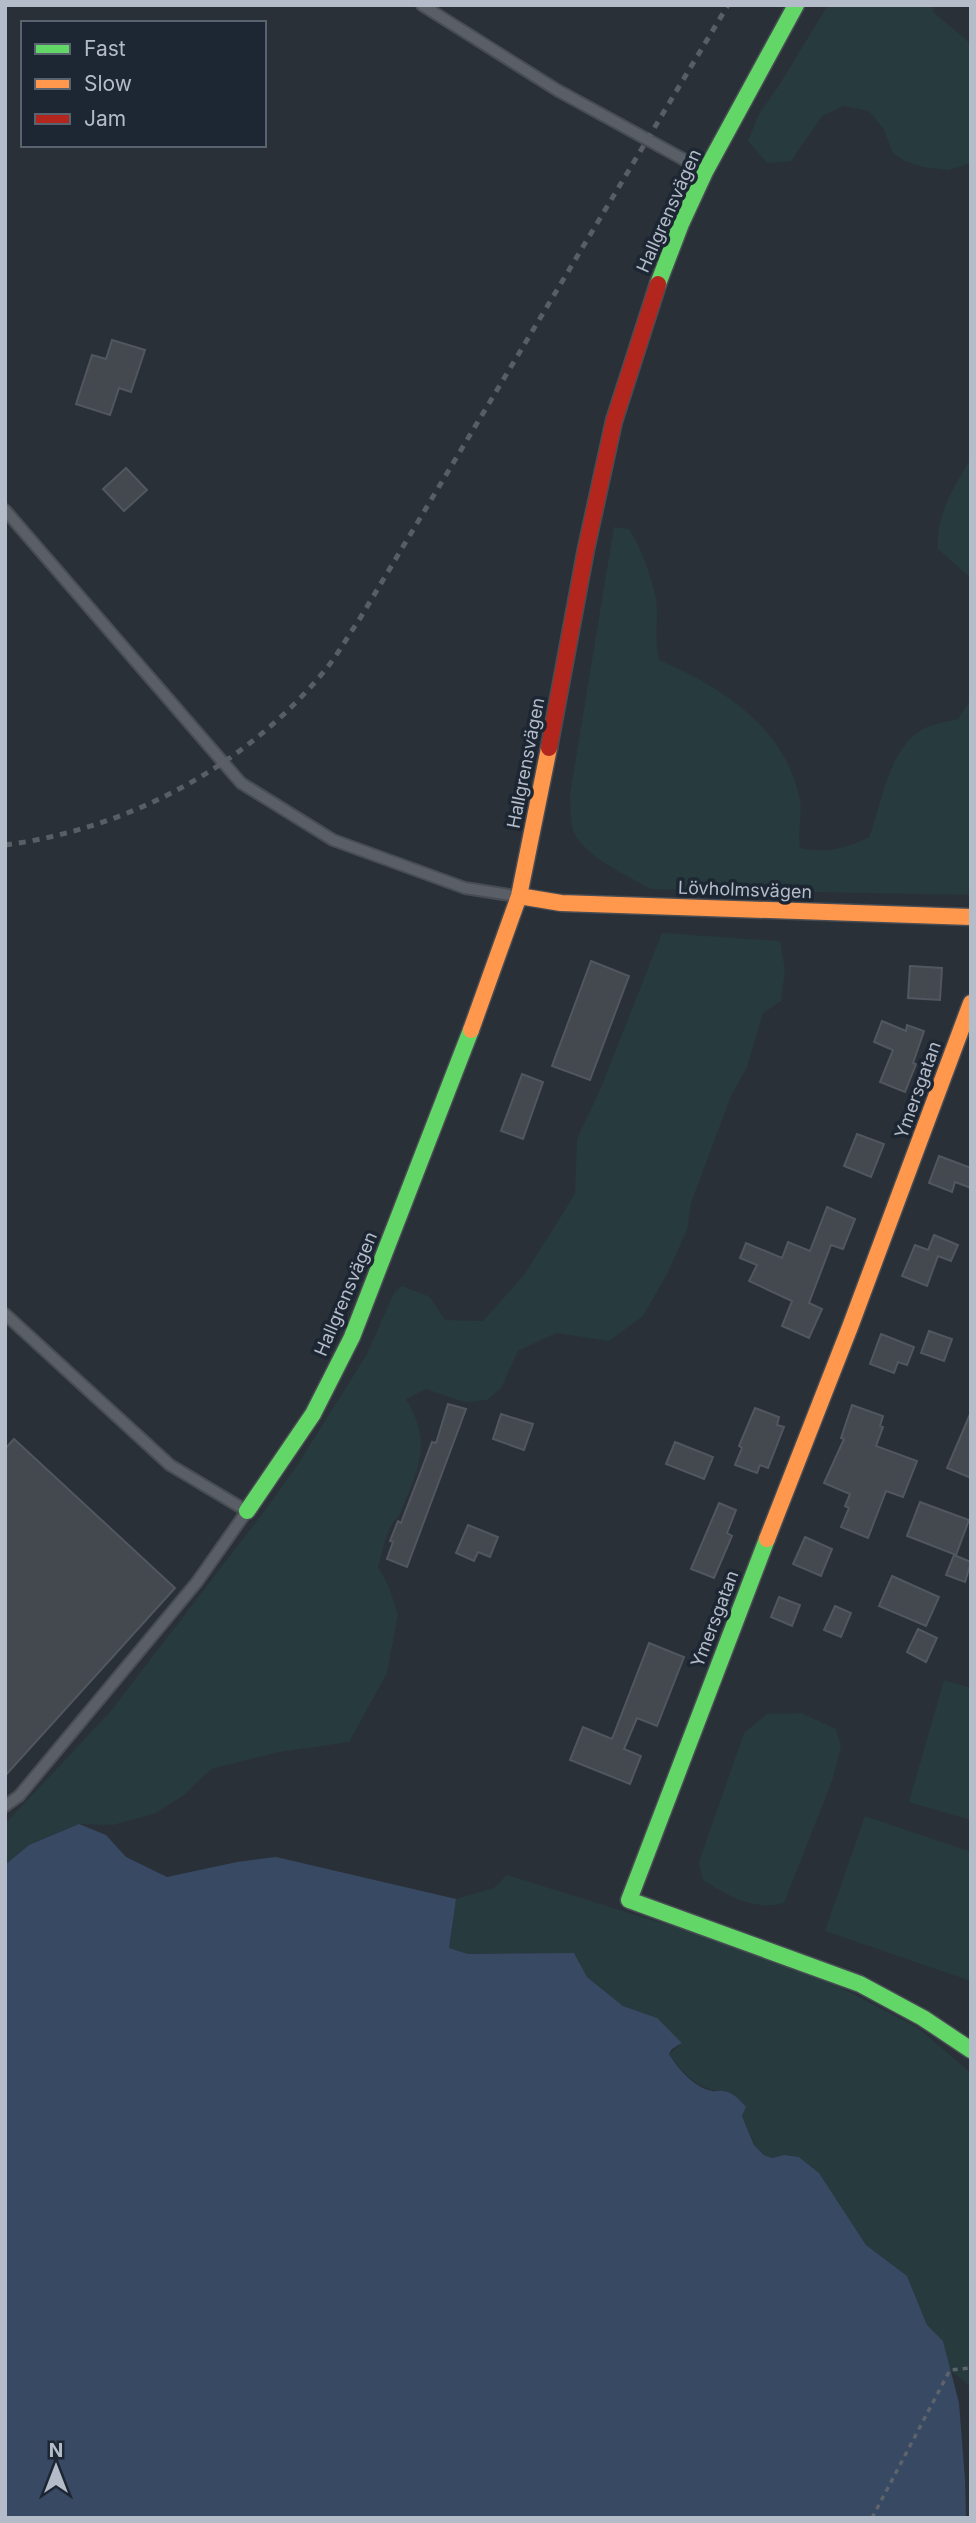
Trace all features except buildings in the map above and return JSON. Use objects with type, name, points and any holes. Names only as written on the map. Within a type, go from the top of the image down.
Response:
[{"type":"street","name":"Hallgrensvägen","points":[[247,1511],[313,1414],[352,1336],[459,1065],[519,896],[586,549],[614,421],[657,286],[681,224],[705,172],[796,5]]},
{"type":"street","name":"Lövholmsvägen","points":[[519,896],[561,903],[971,917]]},
{"type":"street","name":"Ymersgatan","points":[[971,1003],[850,1327],[629,1900],[860,1984],[923,2018],[971,2050]]},
{"type":"lane","points":[[422,5],[557,90],[705,172]]},
{"type":"lane","points":[[5,510],[241,782],[333,841],[464,888],[519,896]]},
{"type":"lane","points":[[5,1314],[170,1465],[247,1511],[197,1582],[19,1796],[5,1805]]},
{"type":"path","points":[[872,2518],[950,2370],[971,2368]]},
{"type":"green space","points":[[828,5],[934,5],[933,12],[971,44],[971,163],[948,170],[923,167],[905,161],[893,153],[883,128],[869,111],[844,106],[822,116],[791,161],[767,163],[748,141],[759,114]]},
{"type":"green space","points":[[971,458],[971,578],[938,549],[938,537],[943,513]]},
{"type":"green space","points":[[614,527],[629,529],[648,568],[656,602],[659,660],[728,697],[766,731],[781,752],[793,774],[800,800],[800,848],[836,849],[869,837],[893,764],[901,751],[921,730],[958,719],[971,699],[971,895],[651,889],[609,866],[580,842],[573,829],[570,794]]},
{"type":"green space","points":[[662,933],[780,941],[785,970],[781,1001],[763,1013],[747,1067],[731,1096],[691,1203],[687,1230],[668,1272],[643,1316],[609,1341],[556,1333],[518,1351],[501,1388],[487,1400],[464,1402],[426,1389],[406,1399],[419,1431],[420,1458],[399,1516],[388,1532],[378,1567],[388,1585],[398,1614],[387,1673],[349,1742],[279,1752],[211,1769],[184,1795],[156,1813],[113,1825],[79,1824],[29,1845],[5,1865],[5,1824],[110,1712],[266,1509],[296,1467],[367,1354],[394,1293],[402,1286],[430,1297],[445,1320],[483,1321],[524,1275],[575,1194],[577,1139],[600,1090]]},
{"type":"green space","points":[[944,1680],[971,1688],[971,1820],[909,1802]]},
{"type":"green space","points":[[801,1713],[836,1729],[841,1747],[832,1781],[784,1903],[752,1903],[732,1896],[703,1880],[699,1862],[744,1733],[767,1714]]},
{"type":"green space","points":[[865,1816],[971,1852],[971,1981],[825,1931]]},
{"type":"green space","points":[[507,1875],[729,1944],[836,1985],[918,2028],[971,2073],[971,2387],[950,2370],[943,2341],[927,2325],[907,2276],[866,2245],[819,2173],[799,2157],[784,2155],[772,2158],[764,2155],[755,2145],[742,2116],[725,2091],[700,2085],[674,2061],[669,2054],[682,2043],[657,2018],[623,2006],[587,1977],[574,1953],[468,1954],[449,1948],[456,1899],[494,1888]]},
{"type":"water","points":[[79,1824],[106,1835],[126,1857],[167,1877],[237,1862],[276,1857],[456,1899],[449,1948],[468,1954],[574,1953],[587,1977],[623,2006],[657,2018],[682,2043],[669,2054],[687,2077],[705,2089],[733,2095],[746,2107],[742,2116],[754,2145],[764,2155],[772,2158],[784,2155],[799,2157],[819,2173],[866,2245],[907,2276],[927,2325],[943,2341],[959,2403],[966,2518],[5,2518],[5,1865],[29,1845]]},
{"type":"railway","points":[[5,845],[51,837],[96,824],[140,808],[182,787],[222,763],[260,735],[295,704],[326,669],[359,620],[728,5]]},
{"type":"traffic: fast","points":[[658,284],[705,172],[796,5]]},
{"type":"traffic: fast","points":[[247,1511],[313,1414],[352,1337],[471,1030]]},
{"type":"traffic: fast","points":[[767,1539],[629,1900],[860,1984],[923,2018],[971,2050]]},
{"type":"traffic: slow","points":[[471,1030],[519,896],[549,748]]},
{"type":"traffic: slow","points":[[519,896],[561,903],[971,917]]},
{"type":"traffic: slow","points":[[767,1539],[850,1327],[971,1003]]},
{"type":"traffic: jam","points":[[549,748],[586,549],[614,421],[658,284]]}]
